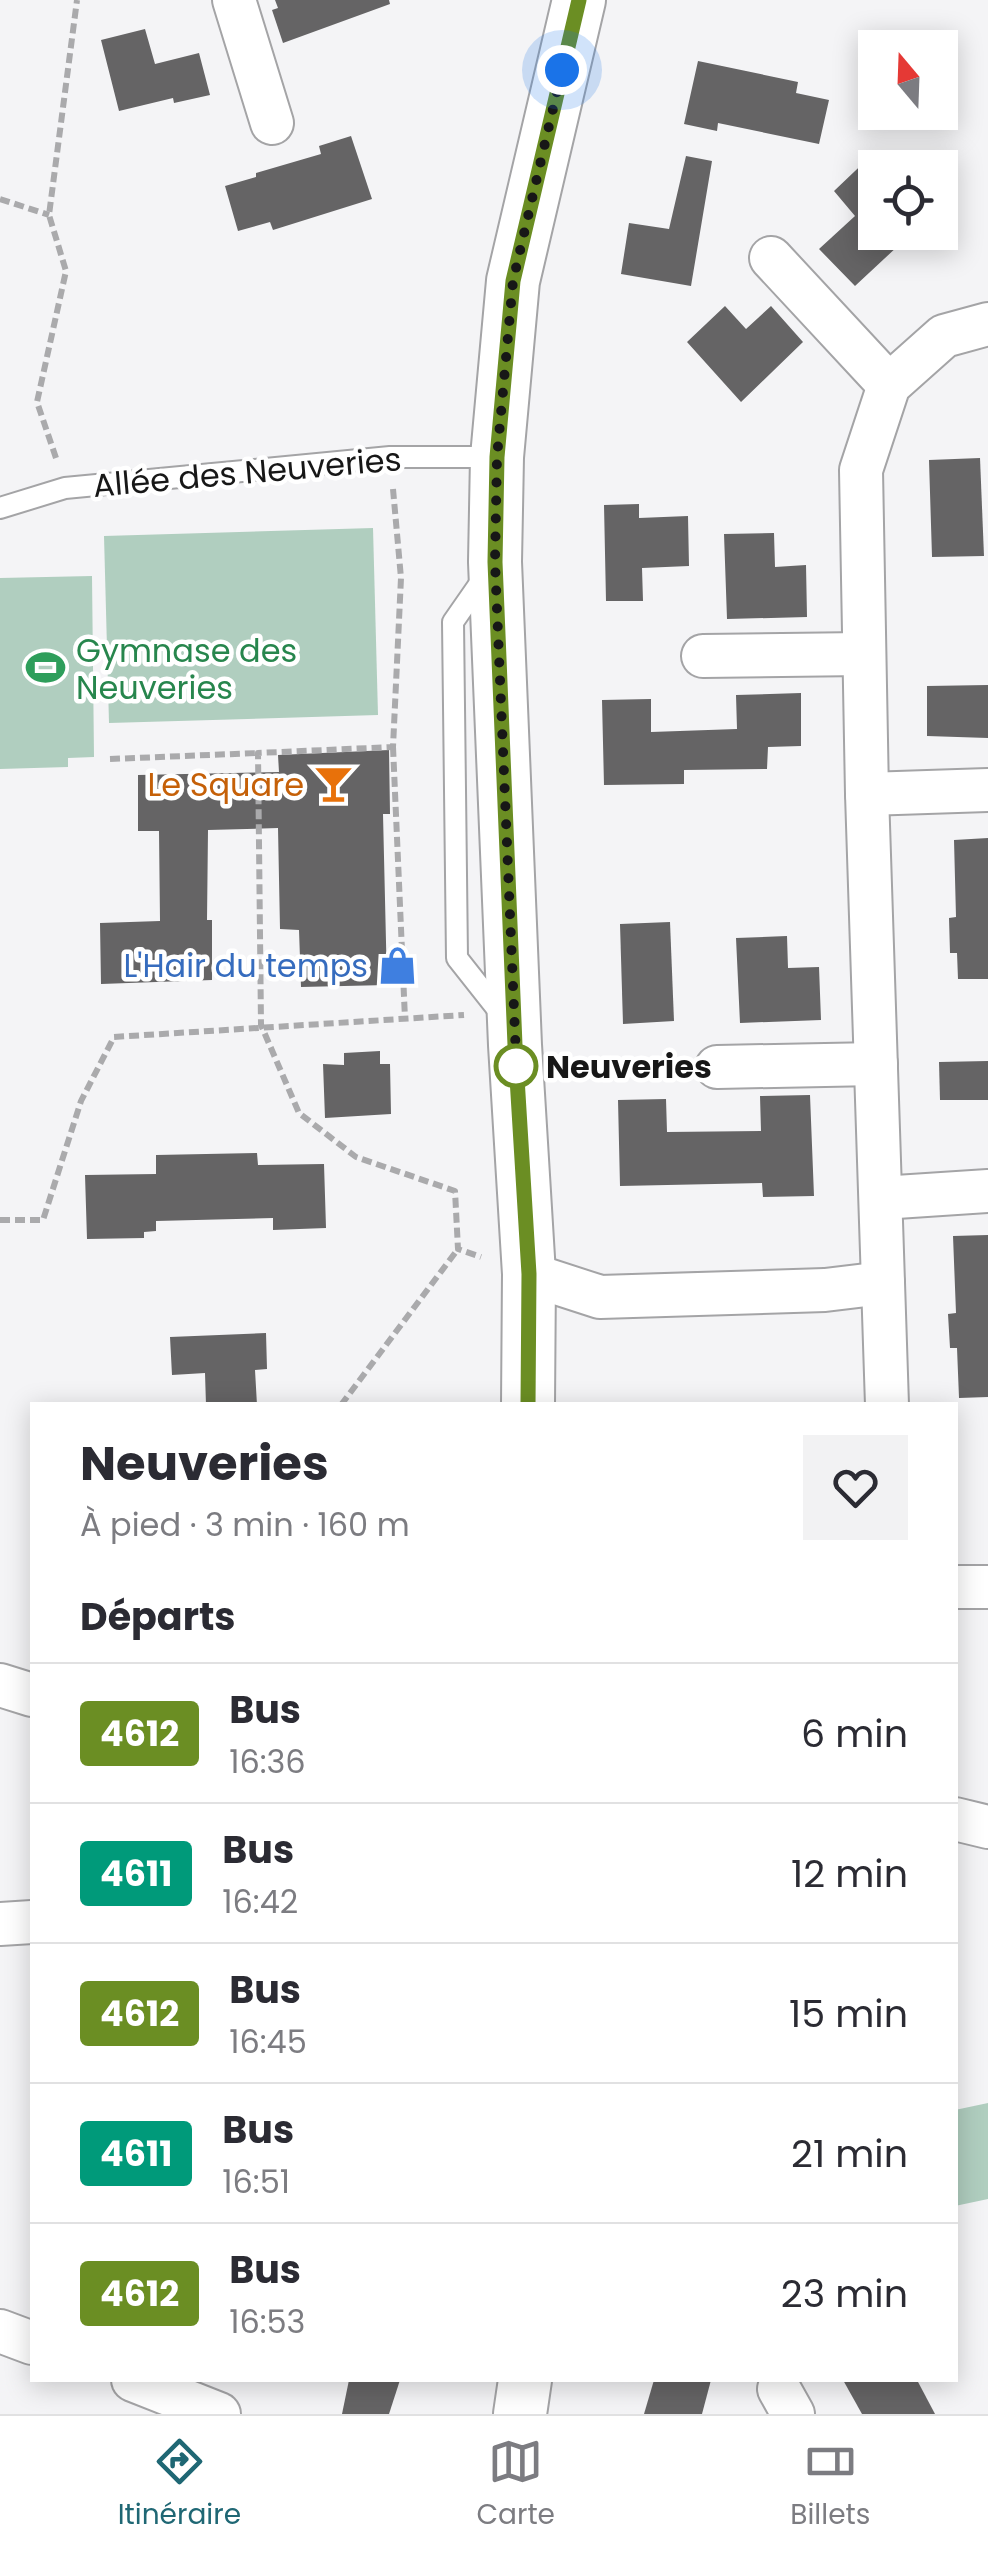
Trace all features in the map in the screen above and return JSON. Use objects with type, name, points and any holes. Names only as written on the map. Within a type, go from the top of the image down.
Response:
[{"type":"street","points":[[234,0],[272,123]]},
{"type":"street","points":[[528,1402],[529,1274],[508,1029],[495,562],[497,457],[513,281],[579,0]]},
{"type":"street","points":[[772,258],[888,385]]},
{"type":"street","points":[[886,1402],[866,794],[861,470],[888,385],[944,336],[988,324]]},
{"type":"street","points":[[703,656],[863,654]]},
{"type":"street","points":[[866,794],[988,790]]},
{"type":"street","points":[[717,1067],[876,1064]]},
{"type":"street","points":[[882,1198],[988,1191]]},
{"type":"street","points":[[529,1274],[600,1297],[825,1290],[883,1283]]},
{"type":"street","points":[[958,1587],[988,1588]]},
{"type":"street","points":[[0,1685],[30,1694]]},
{"type":"street","points":[[958,1819],[988,1827]]},
{"type":"street","points":[[0,1924],[30,1922]]},
{"type":"street","points":[[0,2331],[30,2342]]},
{"type":"street","points":[[520,2414],[525,2382]]},
{"type":"street","points":[[143,2390],[219,2414]]},
{"type":"lane","name":"Allée des Neuveries","points":[[0,508],[65,488],[390,458],[497,457]]},
{"type":"path","points":[[65,488],[36,402],[66,271],[49,215],[77,0]]},
{"type":"path","points":[[0,199],[49,215]]},
{"type":"path","points":[[390,458],[401,578],[393,747],[406,1020]]},
{"type":"path","points":[[110,760],[393,747]]},
{"type":"path","points":[[258,753],[261,1025],[299,1113],[356,1156],[456,1191],[458,1249],[344,1402]]},
{"type":"path","points":[[0,1220],[43,1220],[81,1101],[114,1037],[261,1025],[406,1020],[508,1029]]},
{"type":"path","points":[[458,1249],[529,1274]]},
{"type":"green space","points":[[373,528],[378,715],[109,723],[104,536]]},
{"type":"green space","name":"Gymnase des Neuveries","points":[[92,576],[94,757],[68,758],[68,767],[0,769],[0,578]]},
{"type":"green space","points":[[988,2103],[988,2199],[958,2205],[958,2109]]},
{"type":"building","points":[[275,0],[389,0],[390,4],[283,43],[272,10],[278,8]]},
{"type":"building","points":[[145,29],[155,64],[199,53],[210,95],[174,103],[173,98],[119,111],[101,40]]},
{"type":"building","points":[[698,61],[798,82],[796,93],[829,100],[819,144],[718,123],[717,131],[684,124]]},
{"type":"building","points":[[351,136],[372,199],[273,230],[270,222],[238,231],[225,186],[321,154],[319,146]]},
{"type":"building","points":[[686,156],[712,161],[691,286],[621,274],[629,223],[669,229]]},
{"type":"building","points":[[858,168],[858,250],[894,250],[855,286],[819,249],[855,216],[834,191]]},
{"type":"building","points":[[725,306],[746,329],[771,306],[803,342],[741,402],[687,342]]},
{"type":"building","points":[[980,458],[984,556],[932,557],[929,460]]},
{"type":"building","points":[[639,504],[639,518],[688,516],[689,566],[642,568],[643,601],[606,601],[604,505]]},
{"type":"building","points":[[774,533],[775,567],[806,565],[807,617],[727,619],[724,534]]},
{"type":"building","points":[[988,685],[988,738],[927,736],[927,686]]},
{"type":"building","points":[[801,693],[801,746],[768,747],[767,769],[684,770],[684,784],[604,785],[602,700],[651,699],[651,732],[737,729],[736,695]]},
{"type":"building","points":[[389,750],[390,814],[383,814],[387,985],[301,987],[299,930],[280,929],[278,828],[208,830],[207,920],[212,920],[212,980],[101,984],[100,923],[160,921],[159,831],[138,831],[138,775],[279,772],[278,755]]},
{"type":"building","points":[[988,838],[988,979],[958,979],[957,953],[950,953],[949,918],[956,917],[954,840]]},
{"type":"building","points":[[670,922],[674,1021],[623,1024],[620,924]]},
{"type":"building","points":[[787,936],[788,968],[819,967],[821,1020],[740,1023],[736,938]]},
{"type":"building","points":[[380,1051],[380,1064],[390,1064],[391,1114],[325,1118],[323,1064],[344,1065],[344,1053]]},
{"type":"building","points":[[988,1061],[988,1100],[940,1100],[939,1062]]},
{"type":"building","points":[[810,1095],[814,1196],[763,1197],[762,1183],[620,1186],[618,1100],[666,1099],[667,1132],[761,1131],[760,1096]]},
{"type":"building","points":[[257,1153],[258,1165],[324,1164],[326,1228],[273,1230],[273,1218],[156,1221],[156,1231],[144,1232],[144,1238],[87,1239],[85,1175],[156,1174],[156,1155]]},
{"type":"building","points":[[988,1235],[988,1397],[959,1398],[957,1348],[950,1348],[948,1314],[956,1313],[953,1236]]},
{"type":"building","points":[[266,1333],[267,1369],[255,1370],[257,1402],[206,1402],[205,1373],[172,1375],[170,1337]]},
{"type":"building","points":[[349,2382],[399,2382],[389,2414],[342,2414]]},
{"type":"building","points":[[653,2382],[710,2382],[702,2414],[644,2414]]},
{"type":"building","points":[[844,2382],[918,2382],[935,2414],[862,2414]]},
{"type":"bus line","name":"4612","points":[[528,1402],[529,1274],[515,1045],[495,562],[497,457],[513,281],[579,0]]},
{"type":"place","name":"Gymnase des Neuveries","points":[[46,668]]},
{"type":"place","name":"Le Square","points":[[334,784]]},
{"type":"place","name":"L'Hair du temps","points":[[398,965]]},
{"type":"place","name":"Neuveries","points":[[516,1066]]},
{"type":"route","points":[[516,1066],[517,1080],[495,562],[497,457],[513,281],[562,70]]}]
